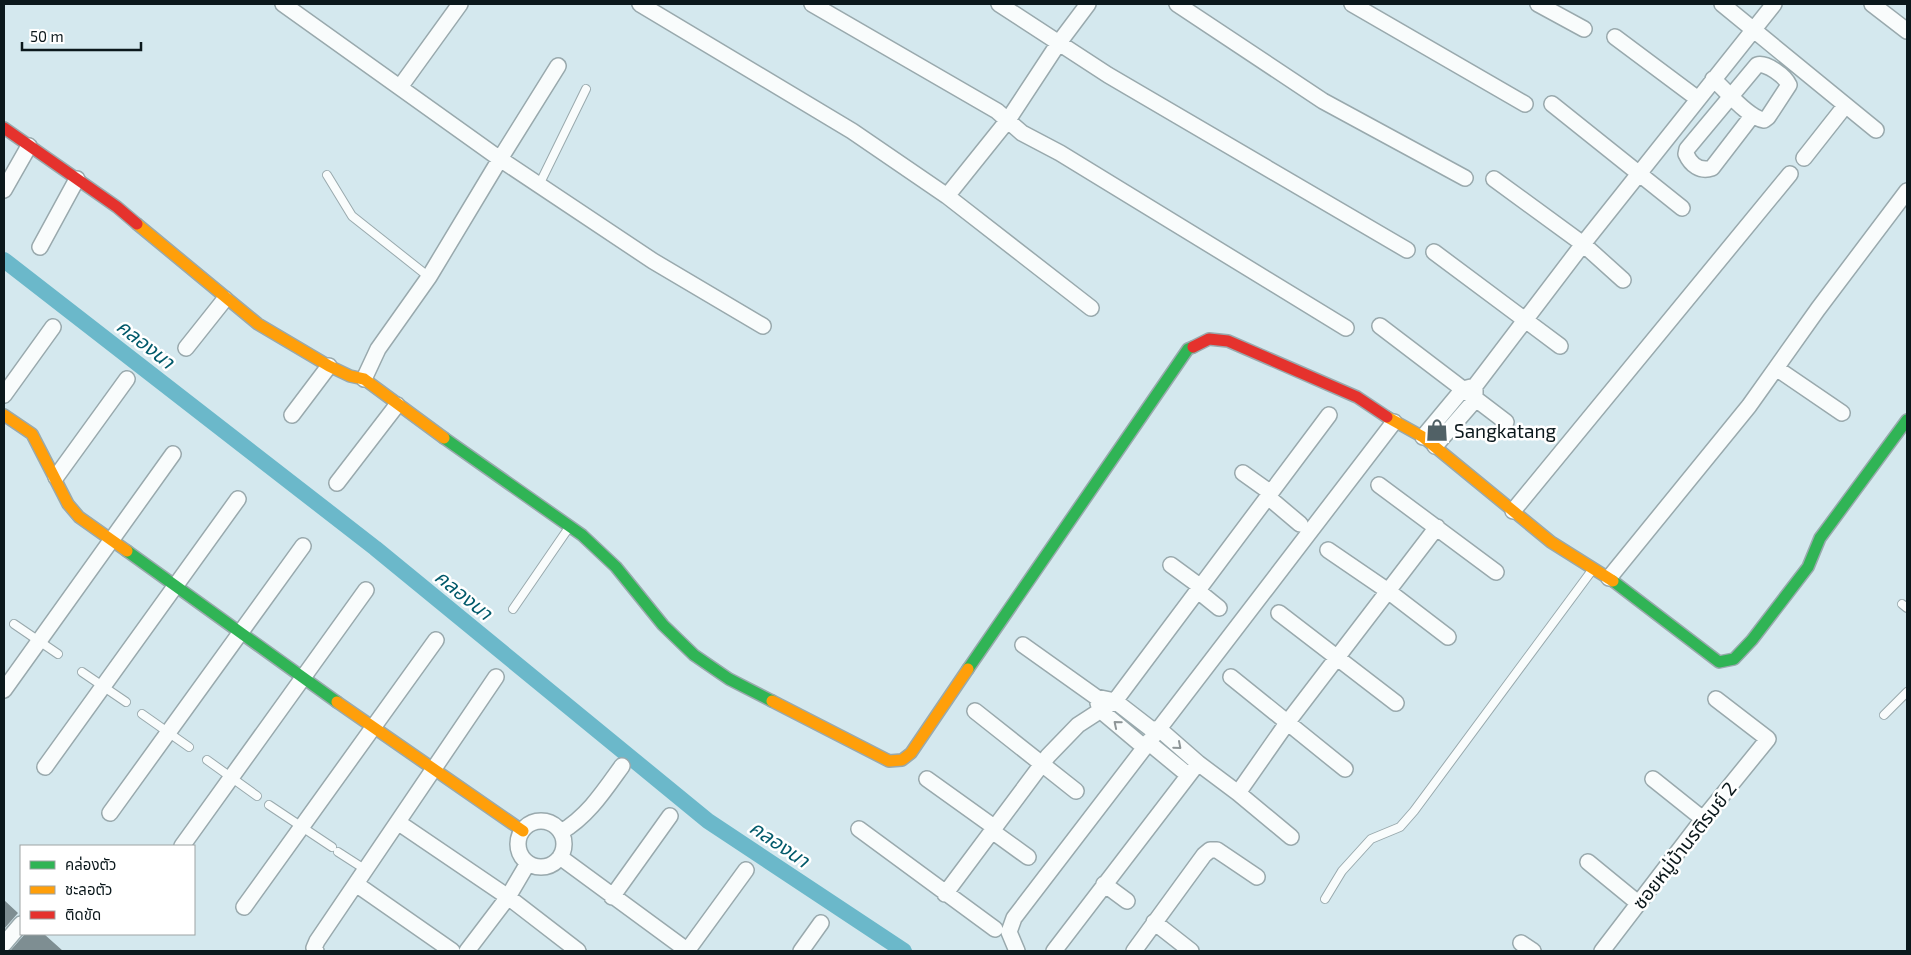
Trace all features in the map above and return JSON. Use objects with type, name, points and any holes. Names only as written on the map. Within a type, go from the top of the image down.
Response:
[{"type":"street","points":[[283,4],[500,159],[653,261],[763,326]]},
{"type":"street","points":[[400,87],[460,4]]},
{"type":"street","points":[[640,4],[852,131],[947,196],[1091,308]]},
{"type":"street","points":[[812,4],[998,111],[1022,133],[1060,152],[1346,328]]},
{"type":"street","points":[[998,4],[1043,30],[1058,44],[1407,250]]},
{"type":"street","points":[[947,196],[1008,120],[1058,44],[1088,4]]},
{"type":"street","points":[[1177,4],[1323,101],[1466,178]]},
{"type":"street","points":[[1352,4],[1525,104]]},
{"type":"street","points":[[1538,4],[1584,29]]},
{"type":"street","points":[[1722,4],[1876,130]]},
{"type":"street","points":[[1429,442],[1471,392],[1583,244],[1774,4]]},
{"type":"street","points":[[1872,4],[1907,32]]},
{"type":"street","points":[[1615,37],[1698,99]]},
{"type":"street","points":[[1713,79],[1732,96],[1752,116],[1764,120],[1787,90],[1787,80],[1760,63],[1732,96],[1687,149],[1686,154],[1697,167],[1704,170],[1712,168],[1752,116]]},
{"type":"street","points":[[364,379],[378,350],[429,277],[558,66]]},
{"type":"street","points":[[1552,104],[1682,208]]},
{"type":"street","points":[[1804,158],[1845,106]]},
{"type":"street","points":[[4,128],[117,208],[225,299],[258,324],[329,366],[350,376],[364,379],[397,405],[570,526],[616,566],[663,625],[694,655],[729,679],[889,761],[902,760],[911,753],[1188,350],[1209,339],[1228,340],[1349,393],[1429,442],[1551,542],[1609,578],[1719,662],[1734,659],[1752,640],[1808,567],[1820,538],[1907,420]]},
{"type":"street","points":[[4,190],[29,146]]},
{"type":"street","points":[[1513,511],[1790,174]]},
{"type":"street","points":[[40,247],[77,179]]},
{"type":"street","points":[[1494,179],[1583,244],[1623,280]]},
{"type":"street","points":[[1609,578],[1749,406],[1907,191]]},
{"type":"street","points":[[1434,252],[1560,346]]},
{"type":"street","points":[[186,348],[225,299]]},
{"type":"street","points":[[4,395],[53,326]]},
{"type":"street","points":[[1380,326],[1471,392],[1506,422]]},
{"type":"street","points":[[292,415],[329,366]]},
{"type":"street","points":[[1776,368],[1842,413]]},
{"type":"street","points":[[56,477],[127,379]]},
{"type":"street","points":[[337,483],[397,405]]},
{"type":"street","points":[[4,415],[32,434],[56,477],[68,504],[79,517],[110,542],[373,728],[523,831]]},
{"type":"street","points":[[945,894],[1042,764],[1098,704],[1115,701],[1329,415]]},
{"type":"street","points":[[1016,951],[1009,932],[1014,918],[1394,422]]},
{"type":"street","points":[[4,690],[173,454]]},
{"type":"street","points":[[1243,473],[1270,495],[1300,524]]},
{"type":"street","points":[[1379,486],[1496,572]]},
{"type":"street","points":[[45,767],[238,500]]},
{"type":"street","points":[[1238,792],[1287,723],[1437,527]]},
{"type":"street","points":[[110,813],[303,546]]},
{"type":"street","points":[[1328,550],[1388,591],[1448,637]]},
{"type":"street","points":[[1171,565],[1219,608]]},
{"type":"street","points":[[183,845],[366,590]]},
{"type":"street","points":[[1279,613],[1396,703]]},
{"type":"street","points":[[244,907],[436,640]]},
{"type":"street","points":[[1023,645],[1098,704],[1152,737]]},
{"type":"street","points":[[316,951],[314,948],[317,941],[399,823],[496,677]]},
{"type":"street","points":[[1231,677],[1345,769]]},
{"type":"street","name":"ซอยหมู่บ้านรติรมย์ 2","points":[[1602,951],[1703,820],[1768,740],[1716,699]]},
{"type":"street","points":[[1115,701],[1152,737],[1193,769],[1238,792],[1290,837]]},
{"type":"street","points":[[975,711],[1076,792]]},
{"type":"street","points":[[561,832],[576,824],[587,813],[622,766]]},
{"type":"street","points":[[1054,951],[1193,769]]},
{"type":"street","points":[[927,779],[1028,857]]},
{"type":"street","points":[[1653,779],[1703,820]]},
{"type":"street","points":[[612,897],[670,816]]},
{"type":"street","points":[[538,822],[555,826],[561,832],[564,840],[564,849],[560,858],[545,867],[528,863],[522,856],[519,848],[523,831],[538,822]]},
{"type":"street","points":[[399,823],[508,897],[578,951]]},
{"type":"street","points":[[859,830],[995,929]]},
{"type":"street","points":[[1134,951],[1204,855],[1210,850],[1216,850],[1256,877]]},
{"type":"street","points":[[560,858],[688,951],[746,870]]},
{"type":"street","points":[[1588,862],[1638,903]]},
{"type":"street","points":[[468,951],[508,897],[528,863]]},
{"type":"street","points":[[356,884],[452,951]]},
{"type":"street","points":[[1104,884],[1128,901]]},
{"type":"street","points":[[1154,922],[1191,951]]},
{"type":"street","points":[[801,951],[822,923]]},
{"type":"street","points":[[4,944],[20,925]]},
{"type":"lane","points":[[539,185],[586,89]]},
{"type":"lane","points":[[327,175],[352,216],[429,277]]},
{"type":"lane","points":[[513,609],[570,526]]},
{"type":"lane","points":[[1325,899],[1342,871],[1371,839],[1400,827],[1414,811],[1594,569]]},
{"type":"lane","points":[[14,624],[58,654]]},
{"type":"lane","points":[[82,672],[126,702]]},
{"type":"lane","points":[[1884,715],[1907,692]]},
{"type":"lane","points":[[142,714],[189,747]]},
{"type":"lane","points":[[207,760],[257,796]]},
{"type":"lane","points":[[269,805],[366,870]]},
{"type":"building","points":[[4,900],[18,913],[4,929]]},
{"type":"building","points":[[24,935],[45,935],[63,951],[10,951]]},
{"type":"waterway","name":"คลองนา","points":[[4,260],[375,548],[708,821],[904,951]]},
{"type":"traffic: fast","points":[[968,669],[1188,349],[1193,347]]},
{"type":"traffic: fast","points":[[1613,581],[1719,662],[1734,659],[1752,640],[1808,567],[1820,538],[1907,420]]},
{"type":"traffic: fast","points":[[444,438],[582,535],[616,567],[663,625],[694,655],[729,679],[772,701]]},
{"type":"traffic: fast","points":[[127,551],[337,702]]},
{"type":"traffic: slow","points":[[137,224],[258,324],[329,366],[350,376],[364,379],[444,438]]},
{"type":"traffic: slow","points":[[4,415],[32,434],[68,504],[79,517],[127,551]]},
{"type":"traffic: slow","points":[[1387,417],[1423,437],[1551,542],[1613,581]]},
{"type":"traffic: slow","points":[[772,701],[889,761],[902,760],[911,753],[968,669]]},
{"type":"traffic: slow","points":[[337,702],[523,831]]},
{"type":"traffic: jam","points":[[4,128],[117,207],[137,224]]},
{"type":"traffic: jam","points":[[1193,347],[1209,339],[1228,341],[1357,397],[1387,417]]},
{"type":"place","name":"Sangkatang","points":[[1437,430]]}]
